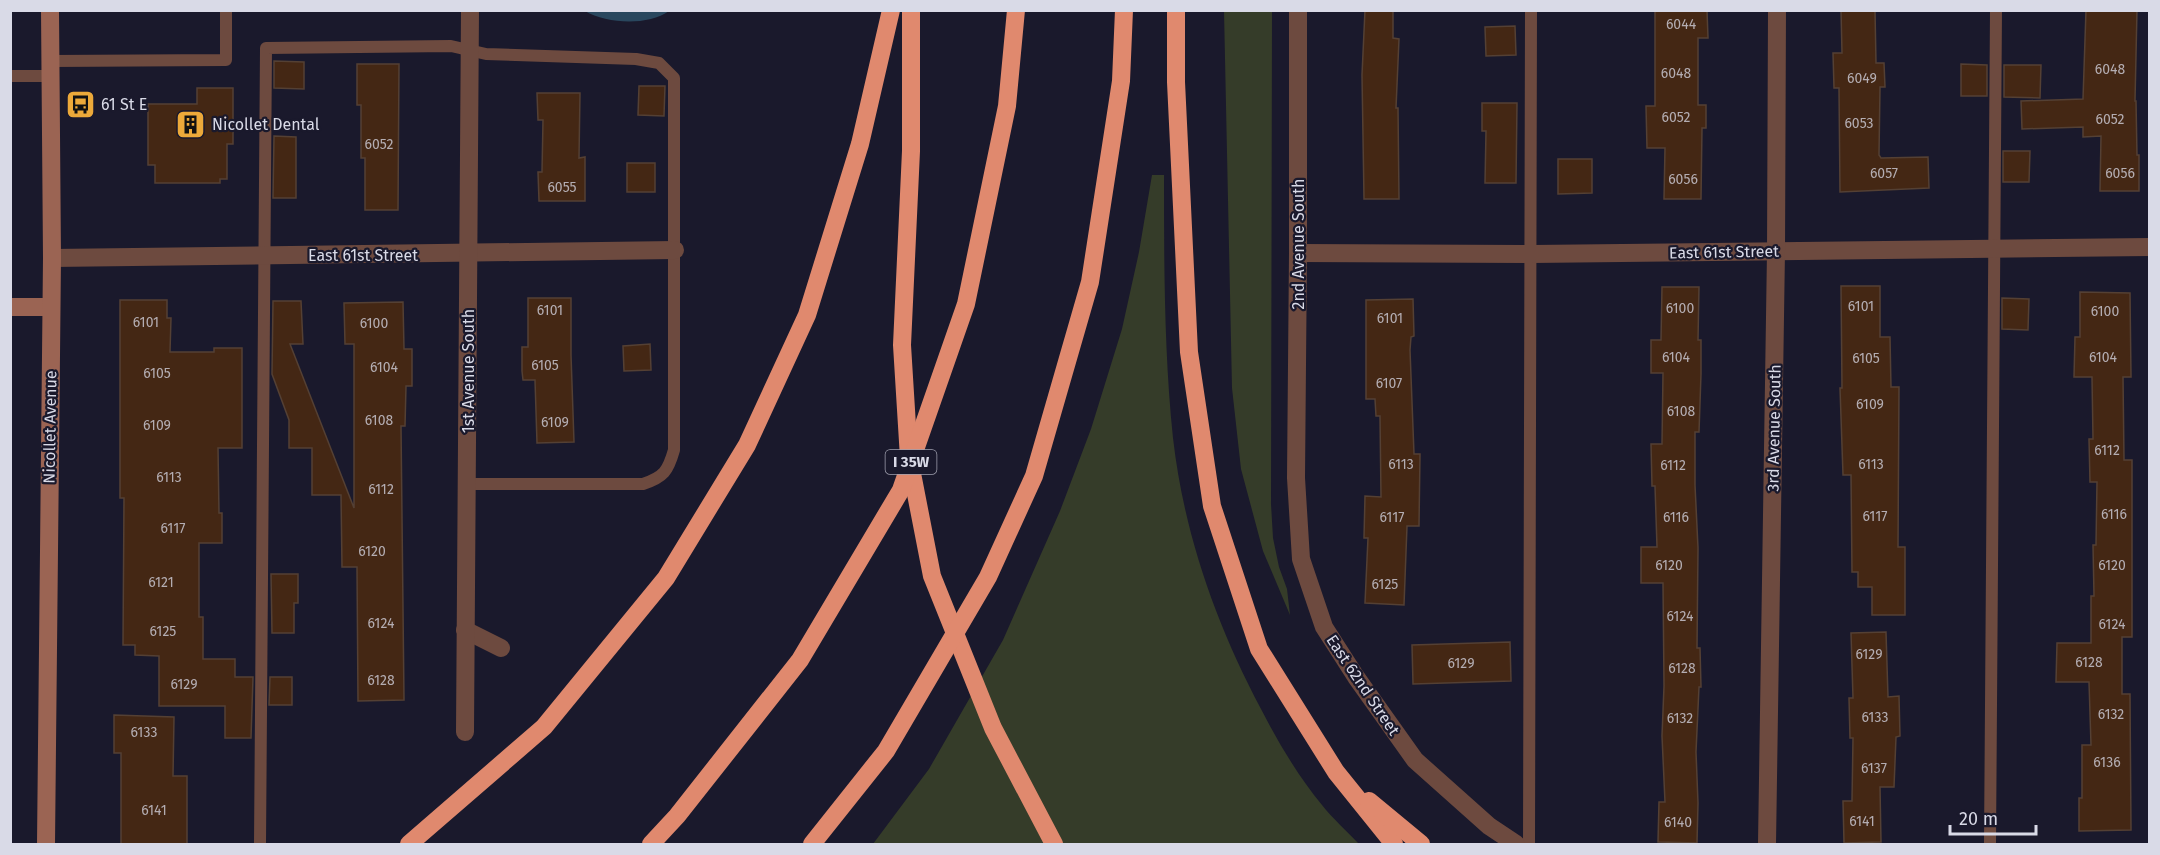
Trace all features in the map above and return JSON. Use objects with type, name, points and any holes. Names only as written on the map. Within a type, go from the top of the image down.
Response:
[{"type":"highway","points":[[409,844],[544,727],[666,578],[747,445],[807,315],[860,144],[891,10]]},
{"type":"highway","points":[[911,10],[911,151],[902,345],[909,458],[932,576],[993,728],[1054,844]]},
{"type":"highway","name":"I 35W","points":[[651,844],[677,816],[800,660],[901,490],[966,304],[1007,106],[1016,10]]},
{"type":"highway","points":[[812,844],[886,751],[988,578],[1035,476],[1090,282],[1121,81],[1124,10]]},
{"type":"highway","points":[[1176,10],[1176,82],[1189,352],[1212,506],[1258,649],[1336,772],[1394,844]]},
{"type":"highway","points":[[1336,772],[1421,844]]},
{"type":"main road","name":"Nicollet Avenue","points":[[46,844],[52,258],[50,10]]},
{"type":"main road","points":[[10,308],[51,307]]},
{"type":"street","name":"1st Avenue South","points":[[465,732],[470,10]]},
{"type":"street","name":"2nd Avenue South","points":[[1296,478],[1299,253],[1298,10]]},
{"type":"street","name":"3rd Avenue South","points":[[1767,844],[1778,10]]},
{"type":"street","name":"East 61st Street","points":[[1299,253],[1532,254],[2150,248]]},
{"type":"street","name":"East 61st Street","points":[[52,258],[675,250]]},
{"type":"street","name":"East 62nd Street","points":[[1296,478],[1302,560],[1324,627],[1356,677],[1415,760],[1489,826],[1516,844]]},
{"type":"street","points":[[465,630],[501,648]]},
{"type":"lane","points":[[10,76],[50,68],[226,60],[226,10]]},
{"type":"lane","points":[[1529,844],[1531,10]]},
{"type":"lane","points":[[1990,844],[1996,10]]},
{"type":"lane","points":[[260,844],[266,48],[452,46],[486,54],[636,59],[659,63],[674,78],[674,450],[669,466],[658,479],[643,484],[467,484]]},
{"type":"green space","points":[[1224,11],[1272,11],[1271,504],[1273,538],[1279,567],[1287,589],[1290,615],[1263,551],[1241,469],[1232,388]]},
{"type":"green space","points":[[1152,175],[1164,175],[1166,339],[1173,438],[1185,509],[1204,578],[1245,677],[1281,746],[1313,794],[1359,844],[873,844],[929,769],[1003,640],[1060,511],[1091,429],[1122,329],[1139,252]]},
{"type":"water","points":[[669,10],[650,19],[627,22],[604,19],[585,11]]},
{"type":"building","points":[[1365,10],[1393,10],[1393,38],[1399,39],[1396,108],[1398,108],[1399,199],[1364,199],[1362,75]]},
{"type":"building","points":[[1655,10],[1707,10],[1708,38],[1698,38],[1698,105],[1706,105],[1706,128],[1702,128],[1701,199],[1664,199],[1665,148],[1647,148],[1646,106],[1655,106]]},
{"type":"building","points":[[1841,10],[1875,10],[1876,63],[1884,63],[1885,87],[1880,87],[1879,155],[1881,158],[1928,157],[1929,188],[1840,192],[1839,88],[1834,88],[1833,53],[1842,53]]},
{"type":"building","points":[[2086,10],[2137,10],[2135,101],[2139,191],[2100,191],[2101,136],[2083,137],[2083,127],[2022,129],[2021,101],[2083,99]]},
{"type":"building","points":[[1515,26],[1516,55],[1486,56],[1485,27]]},
{"type":"building","points":[[274,61],[304,62],[304,89],[274,88]]},
{"type":"building","points":[[357,64],[399,64],[398,210],[365,210],[365,158],[361,158],[361,105],[357,105]]},
{"type":"building","points":[[1961,64],[1987,65],[1987,96],[1961,96]]},
{"type":"building","points":[[2004,65],[2041,65],[2040,98],[2004,97]]},
{"type":"building","points":[[639,86],[665,86],[664,116],[638,115]]},
{"type":"building","name":"Nicollet Dental","points":[[197,88],[233,88],[233,144],[227,144],[227,179],[220,179],[220,183],[155,183],[155,165],[148,165],[148,104],[197,104]]},
{"type":"building","points":[[537,93],[580,93],[579,158],[585,157],[585,201],[539,201],[538,172],[542,172],[543,120],[538,120]]},
{"type":"building","points":[[1482,103],[1517,103],[1516,183],[1485,183],[1486,131],[1482,131]]},
{"type":"building","points":[[274,136],[296,137],[296,198],[273,198]]},
{"type":"building","points":[[2003,151],[2030,151],[2029,182],[2003,182]]},
{"type":"building","points":[[1558,159],[1592,159],[1592,193],[1558,194]]},
{"type":"building","points":[[627,163],[655,163],[655,192],[627,192]]},
{"type":"building","points":[[1841,286],[1880,286],[1880,337],[1890,337],[1891,387],[1899,387],[1898,547],[1905,547],[1905,615],[1872,615],[1872,587],[1858,587],[1858,572],[1852,572],[1851,475],[1843,475],[1840,388],[1842,388]]},
{"type":"building","points":[[1662,287],[1699,287],[1698,340],[1701,340],[1701,374],[1699,432],[1695,432],[1698,548],[1697,648],[1700,648],[1701,687],[1699,687],[1696,752],[1697,843],[1658,842],[1659,802],[1665,802],[1662,736],[1663,583],[1641,583],[1641,547],[1657,547],[1651,444],[1662,444],[1663,373],[1651,373],[1651,340],[1661,340]]},
{"type":"building","points":[[2080,292],[2130,293],[2131,377],[2123,377],[2124,460],[2132,460],[2132,637],[2122,637],[2122,694],[2130,694],[2131,830],[2079,831],[2079,798],[2082,798],[2082,745],[2091,745],[2089,682],[2056,682],[2057,643],[2091,643],[2091,596],[2094,596],[2093,545],[2096,545],[2097,482],[2090,482],[2089,439],[2093,439],[2092,377],[2074,377],[2075,337],[2080,337]]},
{"type":"building","points":[[528,298],[571,298],[574,442],[537,443],[535,380],[523,380],[522,371],[522,347],[528,347]]},
{"type":"building","points":[[2002,298],[2029,299],[2028,330],[2002,329]]},
{"type":"building","points":[[1413,299],[1414,336],[1411,337],[1410,350],[1414,454],[1420,454],[1419,526],[1407,526],[1404,605],[1365,603],[1368,538],[1364,538],[1365,496],[1381,497],[1380,416],[1376,416],[1375,399],[1366,399],[1366,300]]},
{"type":"building","points":[[120,300],[167,300],[167,318],[171,318],[170,352],[214,352],[214,348],[242,348],[242,448],[218,448],[222,543],[199,543],[199,617],[203,617],[203,659],[235,659],[235,677],[253,677],[251,738],[225,738],[225,706],[159,706],[159,656],[135,655],[135,645],[123,645],[124,498],[120,498]]},
{"type":"building","points":[[273,301],[301,301],[303,344],[290,344],[354,508],[354,344],[345,344],[344,303],[403,302],[404,349],[412,349],[412,386],[406,386],[405,426],[401,426],[404,700],[358,701],[357,567],[342,567],[341,495],[312,495],[312,448],[289,448],[289,420],[272,374]]},
{"type":"building","points":[[650,344],[651,370],[624,371],[623,346]]},
{"type":"building","points":[[271,574],[298,574],[298,603],[294,603],[294,633],[272,633]]},
{"type":"building","points":[[1886,632],[1888,697],[1899,696],[1900,736],[1896,737],[1894,787],[1880,787],[1881,842],[1844,843],[1843,801],[1852,801],[1853,738],[1850,738],[1849,698],[1853,698],[1851,633]]},
{"type":"building","points":[[1510,642],[1511,681],[1413,684],[1412,645]]},
{"type":"building","points":[[270,677],[292,677],[292,705],[269,705]]},
{"type":"building","points":[[114,715],[174,717],[173,776],[187,776],[187,844],[121,844],[121,753],[114,753]]},
{"type":"place","name":"61 St E","points":[[80,104]]},
{"type":"place","name":"Nicollet Dental","points":[[191,124]]}]
